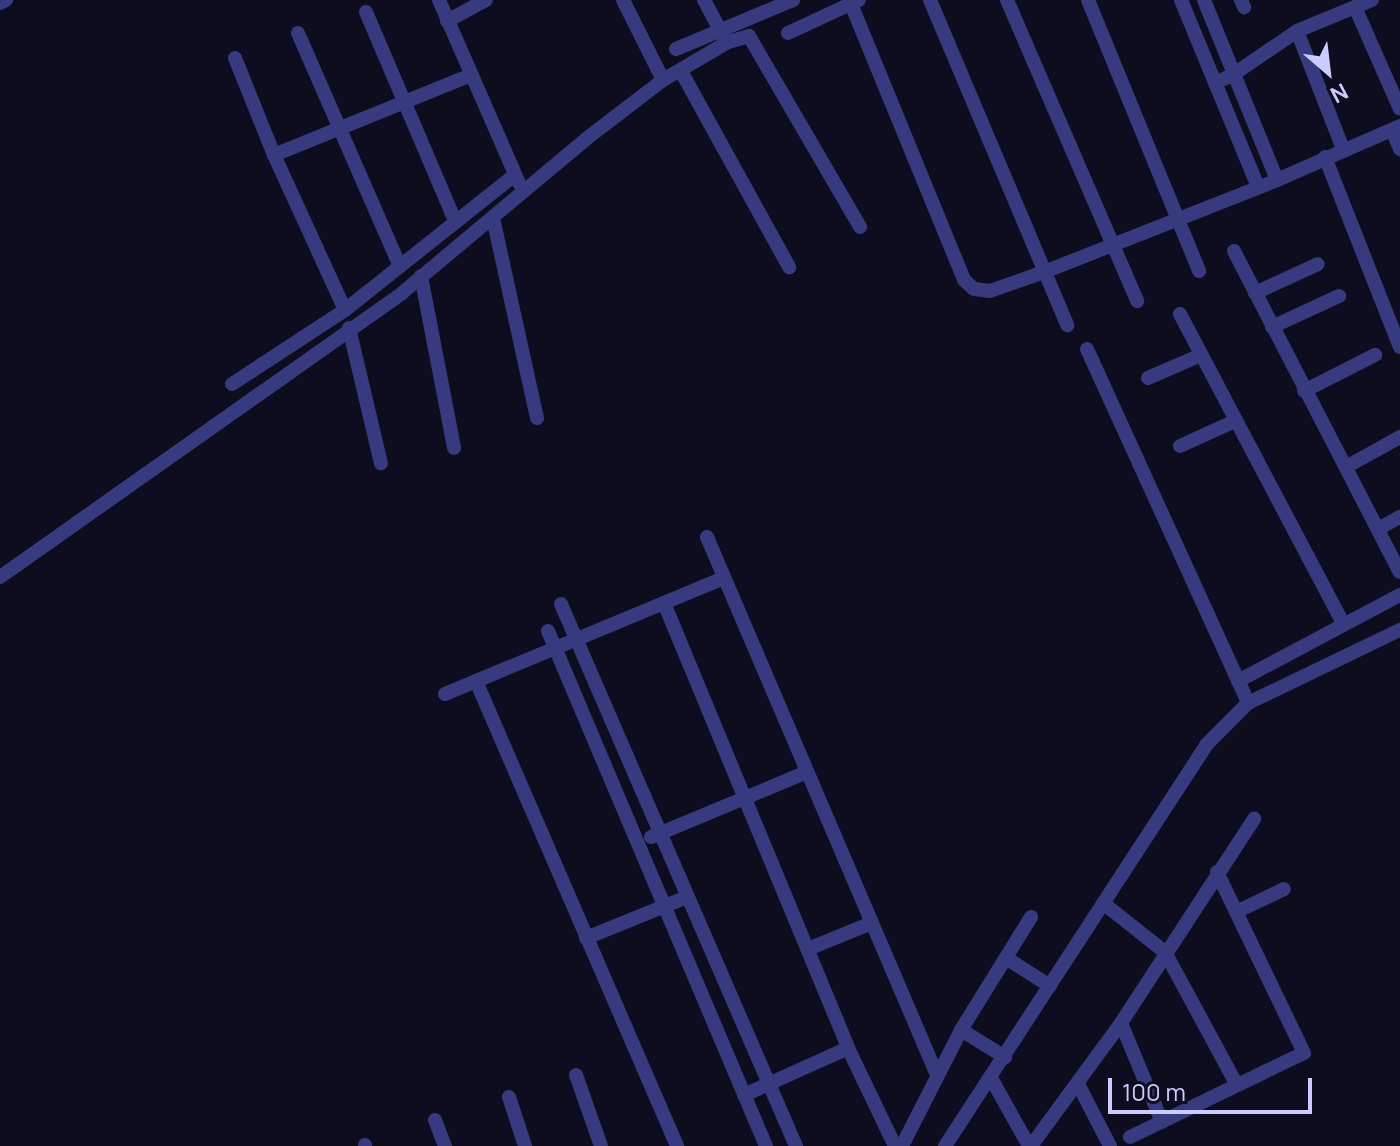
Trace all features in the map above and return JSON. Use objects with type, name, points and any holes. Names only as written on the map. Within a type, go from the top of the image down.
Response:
[{"type":"street","points":[[0,3],[6,0]]},
{"type":"street","points":[[439,0],[469,76],[523,191]]},
{"type":"street","points":[[447,21],[486,0]]},
{"type":"street","points":[[623,0],[663,80]]},
{"type":"street","points":[[704,0],[728,42]]},
{"type":"street","points":[[676,49],[793,0]]},
{"type":"street","points":[[930,0],[1067,325]]},
{"type":"street","points":[[1007,0],[1137,301]]},
{"type":"street","points":[[1088,0],[1199,271]]},
{"type":"street","points":[[1181,0],[1258,187]]},
{"type":"street","points":[[1204,0],[1277,180]]},
{"type":"street","points":[[1215,83],[1234,74],[1297,31],[1372,0]]},
{"type":"street","points":[[788,33],[855,2],[964,280],[974,289],[990,291],[1044,272],[1176,216],[1277,180],[1396,128],[1400,149]]},
{"type":"street","points":[[1355,7],[1400,109]]},
{"type":"street","points":[[366,12],[455,221]]},
{"type":"street","points":[[1297,31],[1343,149]]},
{"type":"street","points":[[298,33],[400,266]]},
{"type":"street","points":[[0,577],[421,276],[663,80],[682,73],[728,42],[749,36],[860,227]]},
{"type":"street","points":[[235,58],[274,155],[345,310]]},
{"type":"street","points":[[682,73],[789,267]]},
{"type":"street","points":[[274,155],[469,76]]},
{"type":"street","points":[[1325,157],[1400,347]]},
{"type":"street","points":[[232,384],[345,310],[515,175]]},
{"type":"street","points":[[493,218],[537,418]]},
{"type":"street","points":[[1234,251],[1400,572]]},
{"type":"street","points":[[1255,293],[1318,264]]},
{"type":"street","points":[[421,276],[454,448]]},
{"type":"street","points":[[1272,327],[1339,296]]},
{"type":"street","points":[[1180,314],[1343,623]]},
{"type":"street","points":[[349,328],[381,463]]},
{"type":"street","points":[[1087,349],[1243,692]]},
{"type":"street","points":[[1148,378],[1201,355]]},
{"type":"street","points":[[1304,391],[1375,355]]},
{"type":"street","points":[[1180,446],[1235,421]]},
{"type":"street","points":[[1346,467],[1400,437]]},
{"type":"street","points":[[1378,529],[1400,517]]},
{"type":"street","points":[[707,537],[869,924],[937,1075]]},
{"type":"street","points":[[445,694],[724,578]]},
{"type":"street","points":[[945,1146],[991,1078],[995,1051],[1040,979],[1103,903],[1243,692],[1343,623],[1400,595]]},
{"type":"street","points":[[664,603],[848,1048],[895,1146]]},
{"type":"street","points":[[561,604],[658,835],[796,1146]]},
{"type":"street","points":[[1243,692],[1400,630]]},
{"type":"street","points":[[548,631],[558,648],[766,1146]]},
{"type":"street","points":[[476,681],[677,1146]]},
{"type":"street","points":[[638,842],[805,773]]},
{"type":"street","points":[[991,1078],[1030,1146],[1121,1023],[1254,819]]},
{"type":"street","points":[[1130,1137],[1304,1053],[1217,872]]},
{"type":"street","points":[[1236,912],[1284,889]]},
{"type":"street","points":[[586,938],[687,897]]},
{"type":"street","points":[[1103,903],[1165,952],[1237,1085]]},
{"type":"street","points":[[902,1146],[961,1030],[1031,917]]},
{"type":"street","points":[[808,949],[869,924]]},
{"type":"street","points":[[1006,958],[1040,979]]},
{"type":"street","points":[[1121,1023],[1162,1122]]},
{"type":"street","points":[[961,1030],[995,1051]]},
{"type":"street","points":[[744,1095],[848,1048]]},
{"type":"street","points":[[576,1075],[601,1146]]},
{"type":"street","points":[[1078,1084],[1110,1146]]},
{"type":"street","points":[[509,1097],[525,1146]]},
{"type":"street","points":[[435,1120],[445,1146]]}]
